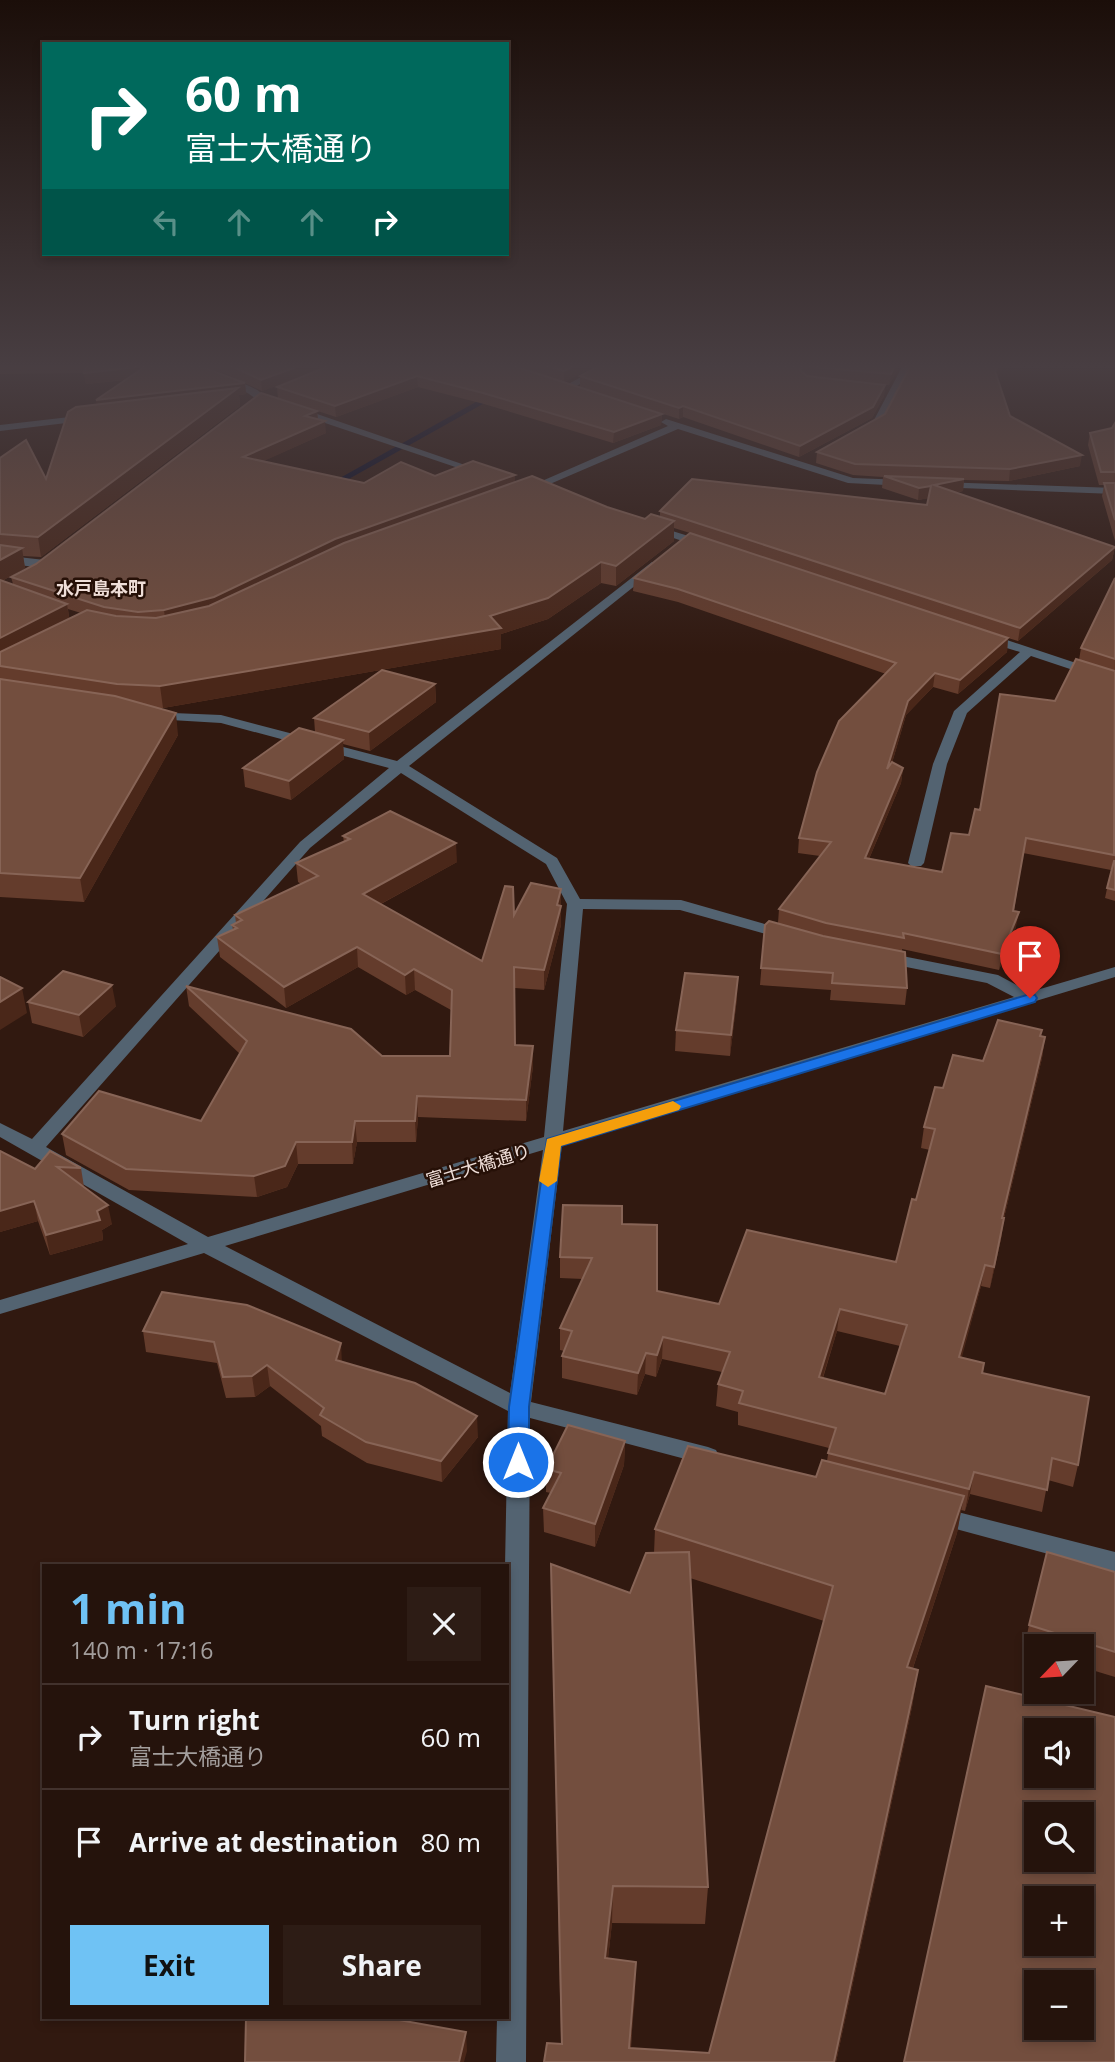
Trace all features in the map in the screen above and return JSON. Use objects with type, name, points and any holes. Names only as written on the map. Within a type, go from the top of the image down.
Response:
[{"type":"street","points":[[447,461],[491,476]]},
{"type":"street","points":[[529,489],[594,461]]},
{"type":"street","points":[[786,461],[852,481],[917,484]]},
{"type":"street","points":[[798,465],[805,461]]},
{"type":"street","points":[[930,485],[1115,491]]},
{"type":"street","points":[[517,489],[542,493]]},
{"type":"street","points":[[635,522],[677,547],[714,547]]},
{"type":"street","points":[[36,1147],[305,845],[400,766],[677,547]]},
{"type":"street","points":[[33,572],[55,556]]},
{"type":"street","points":[[0,559],[45,564]]},
{"type":"street","points":[[976,634],[1115,680]]},
{"type":"street","points":[[916,863],[940,764],[961,711],[1029,651]]},
{"type":"street","points":[[145,714],[221,719],[400,766],[552,861],[575,904],[553,1143],[519,1407],[511,2062]]},
{"type":"street","points":[[575,904],[681,905],[809,941]]},
{"type":"street","points":[[861,953],[992,979],[1030,998]]},
{"type":"street","name":"富士大橋通り","points":[[0,1307],[1113,975]]},
{"type":"street","points":[[0,1129],[208,1246],[519,1407],[736,1463]]},
{"type":"street","points":[[912,1509],[1115,1562]]},
{"type":"building","points":[[0,461],[37,461],[46,479],[52,461],[140,461],[38,537],[0,534]]},
{"type":"building","points":[[171,461],[263,461],[364,483],[401,462],[435,476],[472,461],[515,475],[335,539],[214,597],[164,610],[138,612],[104,607],[11,577],[36,564]]},
{"type":"building","points":[[846,461],[1050,461],[1010,469],[855,464]]},
{"type":"building","points":[[1098,461],[1115,461],[1115,472],[1101,472]]},
{"type":"building","points":[[532,476],[607,507],[645,519],[651,514],[674,521],[616,566],[601,562],[548,598],[490,616],[501,628],[160,686],[117,684],[0,666],[0,652],[87,610],[116,616],[156,618],[209,606],[344,543]]},
{"type":"building","points":[[884,476],[964,479],[934,485],[1115,547],[1020,628],[660,511],[692,479],[927,505],[931,486],[919,488]]},
{"type":"building","points":[[1104,483],[1115,483],[1115,520]]},
{"type":"building","points":[[690,533],[1008,638],[960,680],[935,673],[908,701],[887,769],[892,762],[903,768],[865,858],[942,872],[951,833],[969,835],[975,809],[980,810],[1000,694],[1055,701],[1076,659],[1115,671],[1114,855],[1026,838],[1013,911],[1019,912],[1002,954],[903,933],[904,938],[826,923],[779,909],[831,842],[799,838],[817,772],[839,721],[896,663],[678,589],[634,578]]},
{"type":"building","points":[[0,545],[22,548],[0,560]]},
{"type":"building","points":[[1115,578],[1115,659],[1081,648]]},
{"type":"building","points":[[0,580],[67,604],[0,638]]},
{"type":"building","points":[[382,670],[435,684],[369,732],[314,718]]},
{"type":"building","points":[[0,679],[115,696],[176,713],[80,878],[0,873]]},
{"type":"building","points":[[299,728],[343,740],[289,781],[243,768]]},
{"type":"building","points":[[390,811],[456,843],[363,894],[482,961],[505,886],[513,887],[514,915],[531,883],[561,889],[557,905],[561,906],[544,970],[514,967],[515,1045],[533,1046],[526,1100],[417,1096],[415,1121],[355,1121],[352,1142],[296,1142],[285,1166],[254,1176],[126,1169],[62,1134],[99,1091],[201,1121],[247,1041],[186,986],[351,1029],[382,1056],[450,1056],[452,990],[414,969],[405,975],[357,947],[284,987],[217,937],[237,928],[232,925],[242,920],[235,915],[318,876],[296,863],[350,839],[343,836]]},
{"type":"building","points":[[1115,861],[1115,890],[1107,888]]},
{"type":"building","points":[[769,921],[823,936],[905,952],[907,988],[832,983],[833,973],[761,968],[765,925]]},
{"type":"building","points":[[63,971],[112,985],[79,1015],[28,1002]]},
{"type":"building","points":[[685,973],[738,977],[731,1035],[676,1030]]},
{"type":"building","points":[[0,977],[22,988],[0,1002]]},
{"type":"building","points":[[998,1020],[1042,1030],[1040,1036],[1045,1037],[1002,1218],[994,1267],[985,1265],[959,1357],[984,1363],[982,1373],[1089,1397],[1078,1465],[1052,1458],[1047,1490],[974,1472],[969,1489],[828,1453],[836,1428],[739,1403],[743,1391],[718,1384],[730,1352],[663,1337],[657,1355],[646,1353],[638,1373],[562,1356],[572,1331],[560,1328],[592,1258],[560,1257],[563,1205],[622,1206],[622,1224],[657,1225],[657,1291],[719,1304],[747,1230],[896,1262],[912,1199],[916,1200],[935,1129],[924,1127],[935,1087],[943,1088],[953,1055],[983,1061]],"holes":[[[840,1309],[907,1325],[885,1394],[819,1377]]]},
{"type":"building","points":[[0,1151],[35,1169],[50,1151],[81,1168],[57,1167],[108,1205],[97,1211],[100,1220],[46,1235],[34,1201],[0,1211]]},
{"type":"building","points":[[162,1292],[247,1305],[341,1343],[336,1360],[415,1383],[477,1416],[441,1461],[366,1442],[320,1415],[324,1408],[267,1365],[252,1376],[223,1377],[214,1342],[143,1331]]},
{"type":"building","points":[[568,1425],[625,1441],[595,1524],[543,1508],[561,1473],[546,1469]]},
{"type":"building","points":[[688,1446],[816,1477],[822,1460],[964,1496],[907,1667],[918,1670],[834,2062],[544,2062],[547,2043],[562,2044],[551,1564],[630,1593],[646,1553],[689,1552],[708,1887],[613,1886],[605,1958],[636,1962],[629,2048],[709,2053],[833,1586],[655,1529]]},
{"type":"building","points":[[1047,1552],[1115,1572],[1115,1652],[1094,1645],[1094,1634],[1058,1634],[1029,1625]]},
{"type":"building","points":[[986,1686],[1024,1695],[1024,1704],[1061,1704],[1115,1717],[1115,2062],[904,2062]]},
{"type":"building","points":[[246,2019],[394,2019],[466,2032],[459,2062],[245,2062]]},
{"type":"waterway","points":[[326,488],[375,461]]},
{"type":"slow traffic","points":[[548,1181],[553,1143],[673,1106]]},
{"type":"district","name":"水戸島本町","points":[[101,588]]},
{"type":"route","points":[[518,1462],[519,1407],[553,1143],[1030,998]]}]
